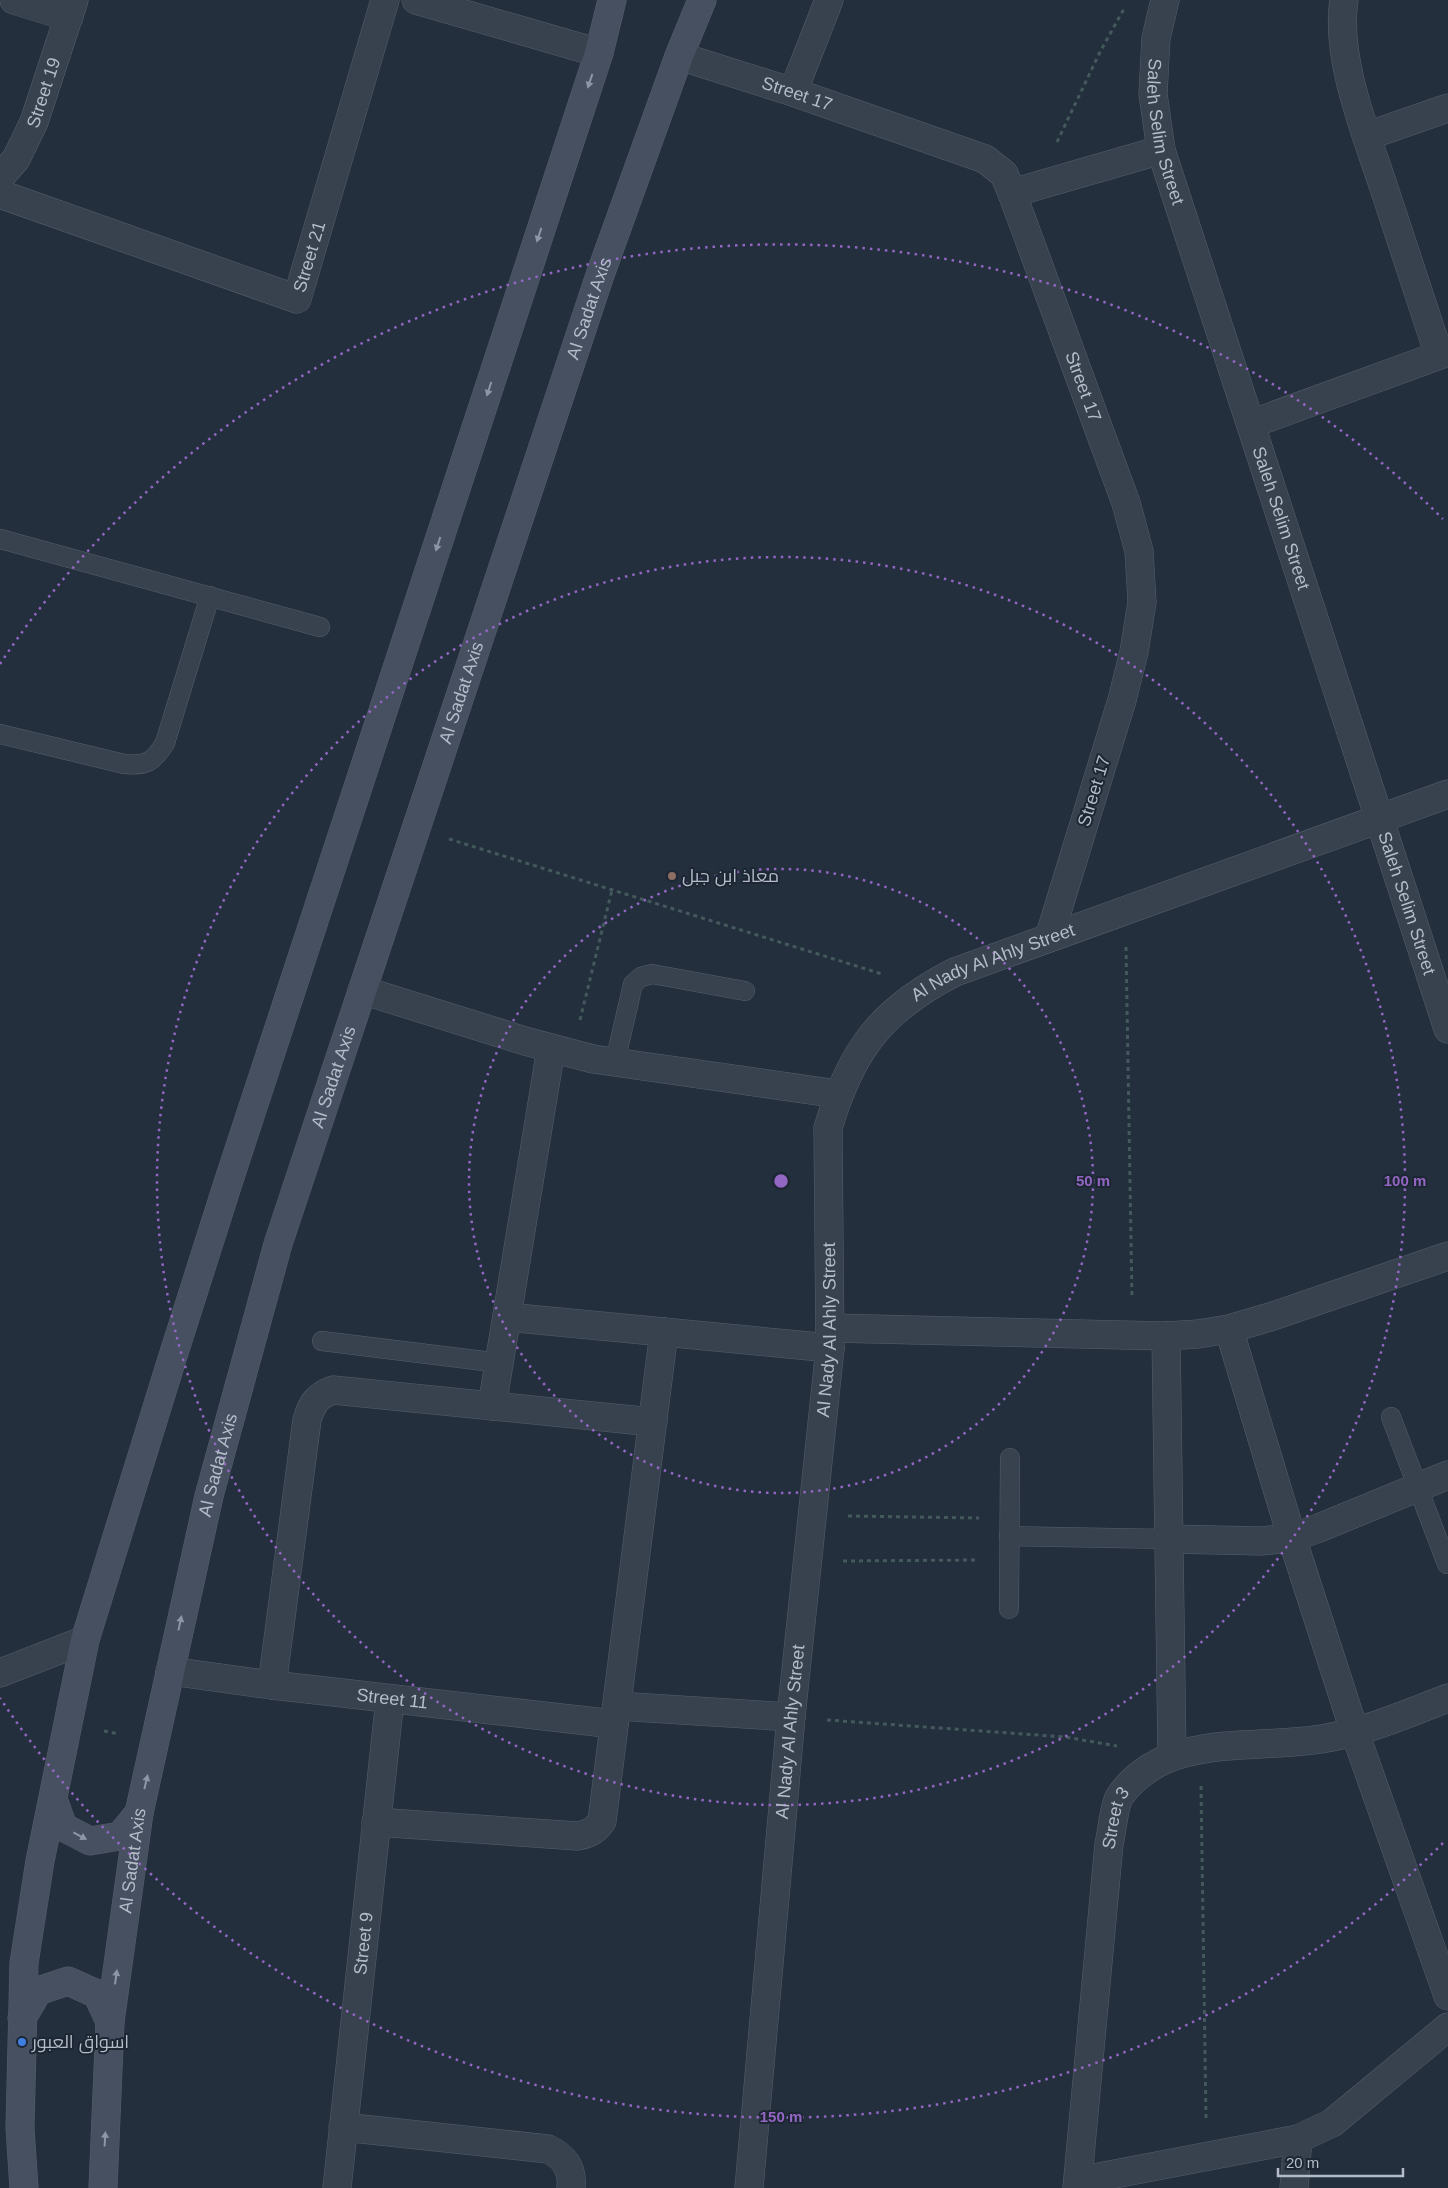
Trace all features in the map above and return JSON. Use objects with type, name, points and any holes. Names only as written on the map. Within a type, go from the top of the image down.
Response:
[{"type":"street","points":[[14,0],[71,8]]},
{"type":"street","name":"Street 21","points":[[0,194],[297,299],[385,0]]},
{"type":"street","points":[[416,0],[599,53]]},
{"type":"street","points":[[24,2188],[20,2128],[24,1963],[40,1861],[85,1640],[210,1238],[599,53],[612,0]]},
{"type":"street","name":"Al Sadat Axis","points":[[103,2188],[110,2022],[139,1813],[209,1496],[254,1328],[278,1244],[600,275],[679,56],[702,0]]},
{"type":"street","points":[[792,92],[829,0]]},
{"type":"street","name":"Saleh Selim Street","points":[[1166,0],[1156,38],[1153,94],[1161,150],[1448,1029]]},
{"type":"street","points":[[1252,424],[1444,354],[1367,136],[1345,56],[1342,37],[1344,0]]},
{"type":"street","name":"Street 19","points":[[0,177],[16,159],[34,122],[71,8]]},
{"type":"street","name":"Street 17","points":[[679,56],[792,92],[985,159],[1024,189],[1126,503],[1139,552],[1142,602],[1134,652],[1122,700],[1049,938]]},
{"type":"street","points":[[1367,136],[1448,108]]},
{"type":"street","points":[[1024,189],[1161,150]]},
{"type":"street","name":"Al Nady Al Ahly Street","points":[[749,2188],[791,1718],[831,1338],[828,1285],[828,1128],[838,1094],[859,1052],[889,1016],[925,987],[955,972],[1125,909],[1448,794]]},
{"type":"street","points":[[362,990],[562,1052],[615,1062],[838,1094]]},
{"type":"street","points":[[492,1406],[507,1317],[562,1052]]},
{"type":"street","points":[[507,1317],[664,1332],[831,1338],[1132,1334],[1166,1336],[1198,1334],[1229,1329],[1270,1317],[1448,1256]]},
{"type":"street","points":[[1229,1329],[1292,1538],[1355,1733],[1448,1996]]},
{"type":"street","points":[[376,1822],[577,1836],[587,1834],[596,1829],[602,1821],[664,1332]]},
{"type":"street","points":[[1166,1336],[1172,1756]]},
{"type":"street","points":[[272,1685],[307,1420],[312,1406],[320,1395],[333,1390],[653,1422]]},
{"type":"street","points":[[1169,1539],[1261,1541],[1292,1538],[1448,1475]]},
{"type":"street","points":[[0,1673],[85,1640]]},
{"type":"street","name":"Street 11","points":[[170,1672],[390,1699],[615,1715],[791,1718]]},
{"type":"street","name":"Street 3","points":[[1078,2185],[1109,1844],[1119,1797],[1142,1772],[1172,1756],[1200,1749],[1282,1744],[1355,1733],[1448,1698]]},
{"type":"street","name":"Street 9","points":[[337,2188],[390,1699]]},
{"type":"street","points":[[53,1799],[63,1827],[90,1841],[120,1836],[139,1813]]},
{"type":"street","points":[[22,2018],[38,1991],[68,1982],[97,1994],[110,2022]]},
{"type":"street","points":[[1078,2185],[1298,2138],[1332,2123],[1448,2027]]},
{"type":"street","points":[[343,2127],[548,2149],[558,2154],[568,2164],[572,2179],[571,2188]]},
{"type":"street","points":[[1294,2188],[1298,2138]]},
{"type":"lane","points":[[0,539],[320,627]]},
{"type":"lane","points":[[0,734],[124,764],[142,766],[156,758],[166,743],[210,596]]},
{"type":"lane","points":[[615,1062],[633,984],[641,977],[652,974],[745,992]]},
{"type":"lane","points":[[322,1341],[500,1363]]},
{"type":"lane","points":[[1391,1417],[1448,1564]]},
{"type":"lane","points":[[1009,1609],[1010,1458]]},
{"type":"lane","points":[[1009,1527],[1169,1539]]},
{"type":"path","points":[[1024,189],[1128,0]]},
{"type":"path","points":[[417,829],[925,987]]},
{"type":"path","points":[[562,1052],[612,890]]},
{"type":"path","points":[[1125,909],[1132,1334]]},
{"type":"path","points":[[813,1516],[1009,1527]]},
{"type":"path","points":[[808,1561],[1009,1560]]},
{"type":"path","points":[[791,1718],[1065,1737],[1172,1756]]},
{"type":"path","points":[[69,1723],[154,1742]]},
{"type":"path","points":[[1200,1749],[1207,2157]]},
{"type":"place","name":"معاذ ابن جبل","points":[[672,876]]},
{"type":"place","name":"اسواق العبور","points":[[22,2042]]}]
